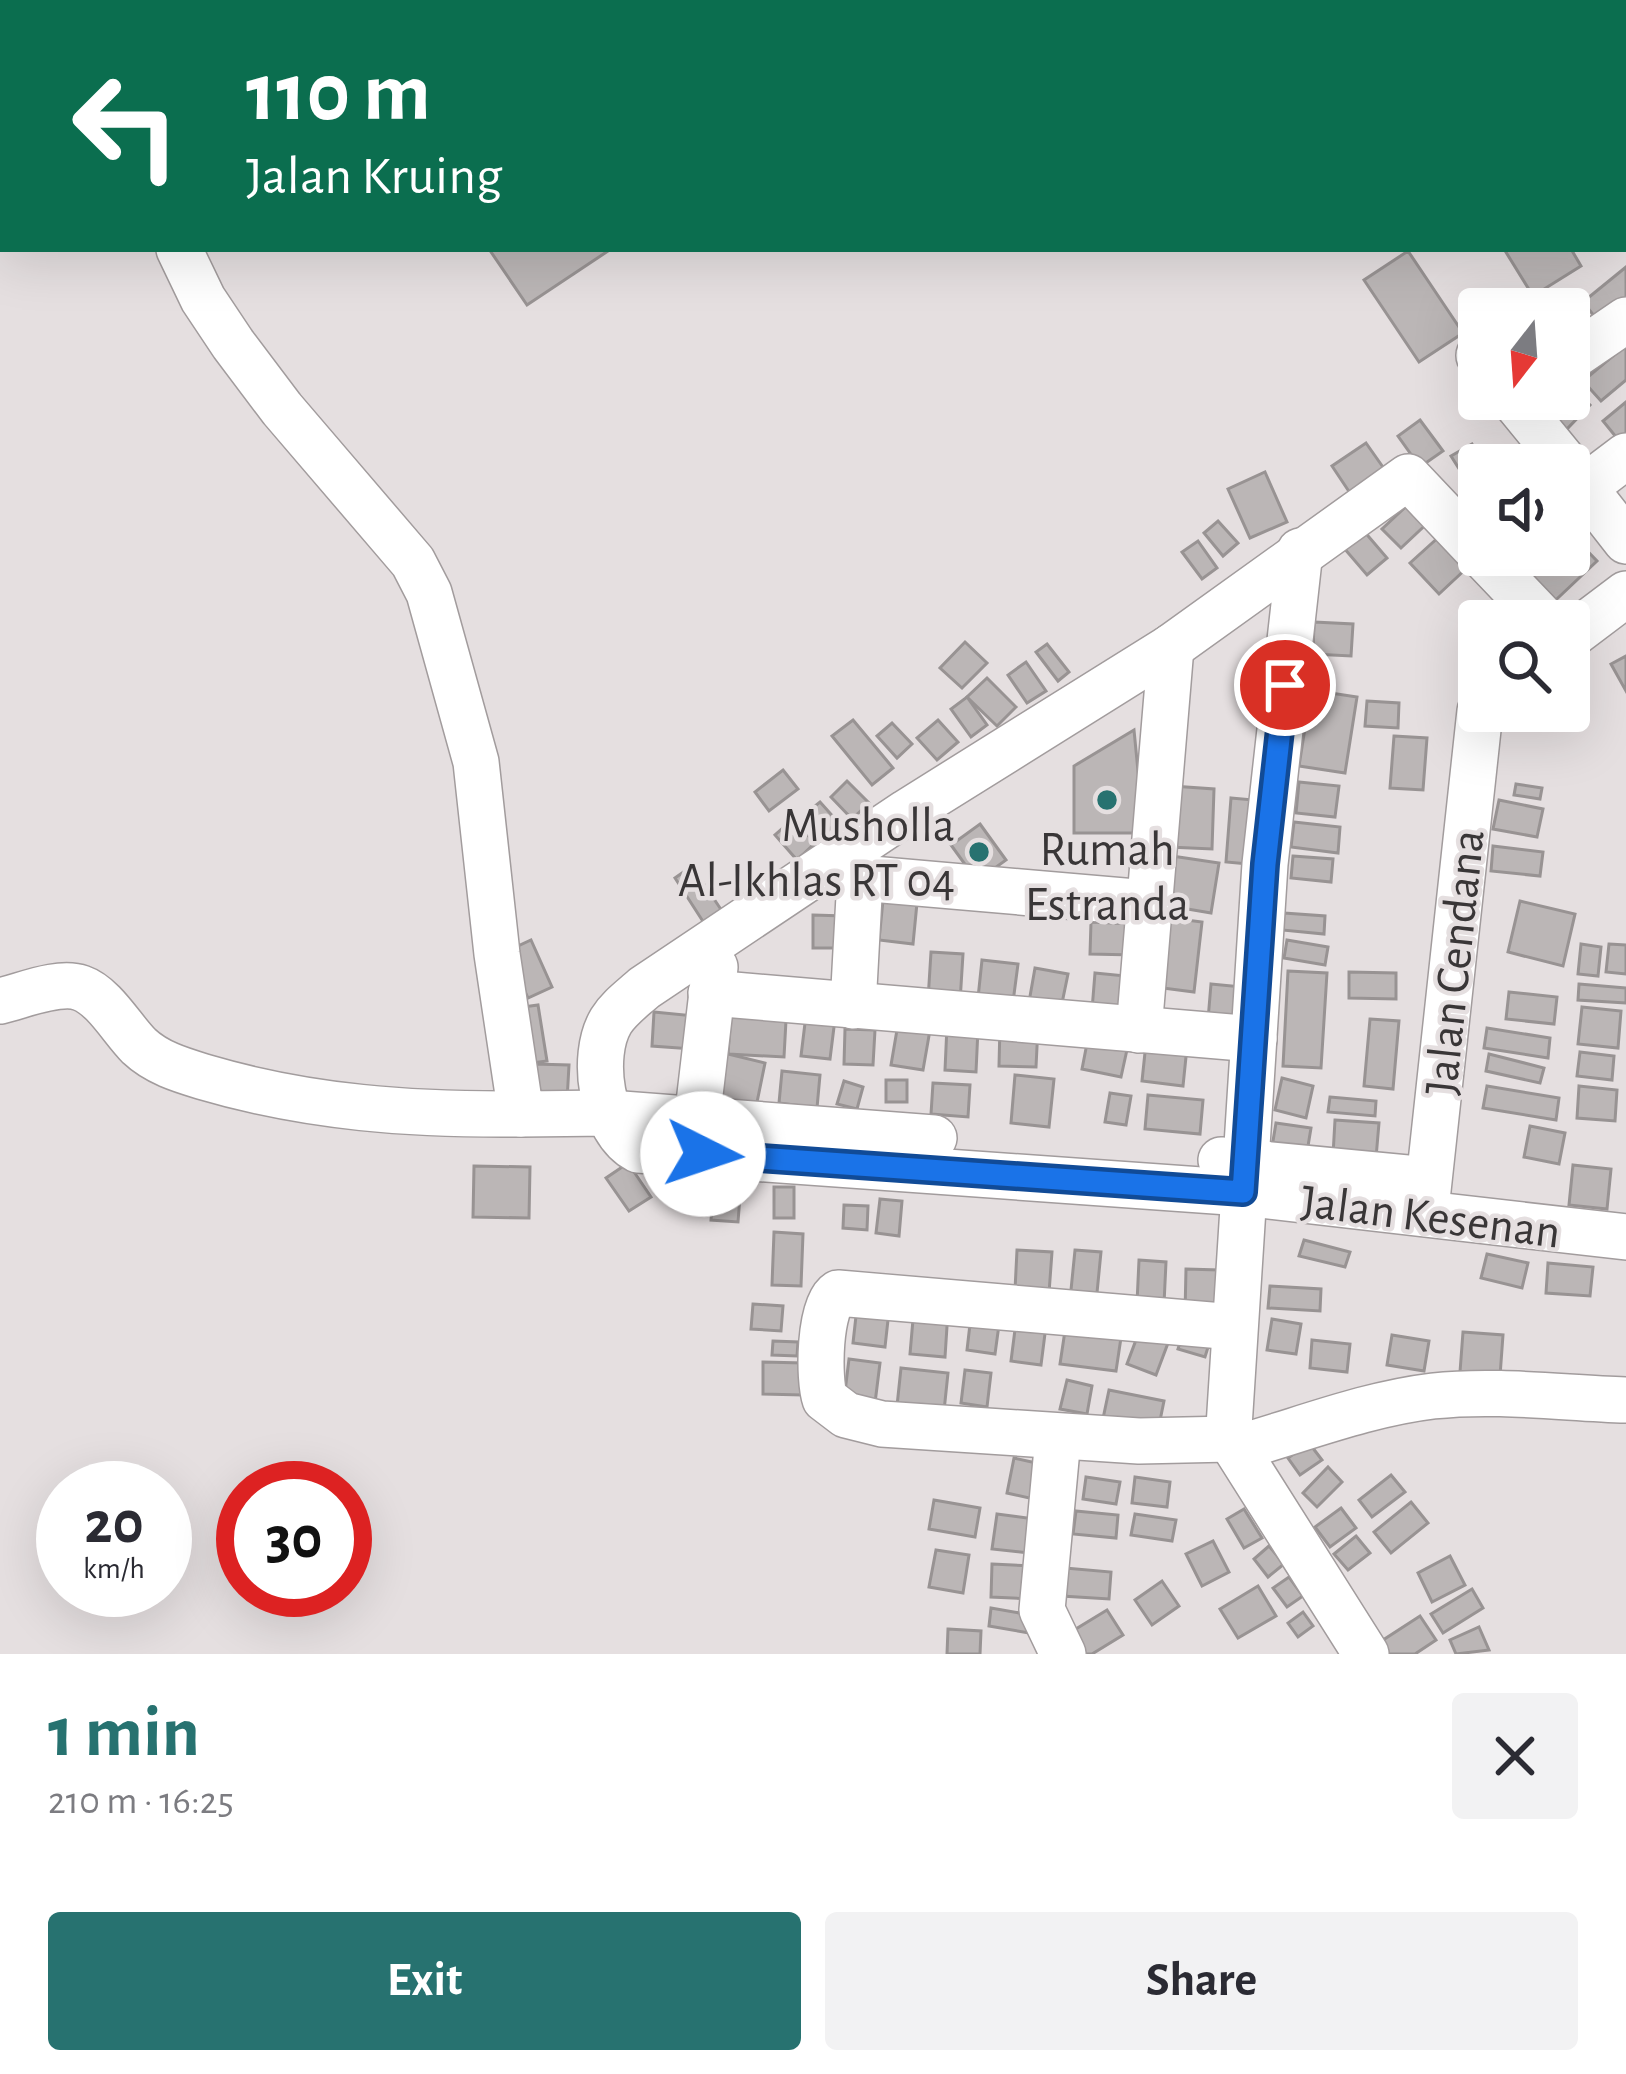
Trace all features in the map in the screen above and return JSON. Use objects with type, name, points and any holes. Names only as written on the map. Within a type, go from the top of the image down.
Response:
[{"type":"street","points":[[180,252],[203,299],[233,344],[282,409],[413,562],[429,592],[476,762],[521,1114]]},
{"type":"street","points":[[1590,345],[1626,320]]},
{"type":"street","points":[[1530,420],[1549,444]]},
{"type":"street","points":[[1590,468],[1626,456]]},
{"type":"street","points":[[608,1113],[602,1051],[611,1021],[644,988],[852,866],[1172,647],[1408,477],[1458,529]]},
{"type":"street","points":[[1590,495],[1626,541]]},
{"type":"street","points":[[1300,551],[1265,864],[1234,1327],[1233,1444],[1366,1654]]},
{"type":"street","points":[[1503,576],[1525,600]]},
{"type":"street","points":[[1590,622],[1626,594]]},
{"type":"street","points":[[1139,1030],[1172,647]]},
{"type":"street","name":"Jalan Cendana","points":[[1427,1196],[1478,732]]},
{"type":"street","points":[[852,866],[1147,903]]},
{"type":"street","points":[[852,866],[853,1006]]},
{"type":"street","points":[[698,1120],[719,940]]},
{"type":"street","points":[[0,1000],[63,987],[81,988],[142,1049],[166,1064],[284,1098],[359,1109],[608,1113],[1245,1177]]},
{"type":"street","points":[[711,993],[1254,1040]]},
{"type":"street","name":"Jalan Kesenan","points":[[608,1113],[628,1145],[638,1150],[1245,1177],[1427,1196],[1626,1237]]},
{"type":"street","points":[[1234,1327],[844,1294],[829,1299],[822,1391],[846,1415],[881,1424],[1058,1438],[1233,1444],[1431,1396],[1626,1400]]},
{"type":"street","points":[[1058,1438],[1042,1610],[1064,1654]]},
{"type":"building","points":[[491,252],[606,252],[527,305]]},
{"type":"building","points":[[1406,252],[1458,326],[1458,336],[1419,362],[1364,280]]},
{"type":"building","points":[[1506,252],[1573,252],[1581,266],[1546,288],[1528,288]]},
{"type":"building","points":[[1626,267],[1626,315],[1606,331],[1590,311],[1590,296]]},
{"type":"building","points":[[1626,345],[1626,380],[1601,401],[1590,389],[1590,375]]},
{"type":"building","points":[[1626,402],[1626,446],[1625,448],[1603,421]]},
{"type":"building","points":[[1420,420],[1443,451],[1420,467],[1398,436]]},
{"type":"building","points":[[1556,420],[1576,420],[1566,430]]},
{"type":"building","points":[[1366,443],[1385,470],[1350,493],[1332,466]]},
{"type":"building","points":[[1265,472],[1287,522],[1250,538],[1228,489]]},
{"type":"building","points":[[1416,497],[1435,516],[1401,548],[1382,529]]},
{"type":"building","points":[[1218,521],[1238,543],[1223,556],[1204,533]]},
{"type":"building","points":[[1357,523],[1387,558],[1367,575],[1337,540]]},
{"type":"building","points":[[1441,535],[1458,553],[1458,576],[1439,594],[1410,563]]},
{"type":"building","points":[[1198,541],[1217,568],[1202,579],[1182,552]]},
{"type":"building","points":[[1505,576],[1581,576],[1556,600],[1528,600]]},
{"type":"building","points":[[1314,622],[1353,624],[1351,656],[1313,654]]},
{"type":"building","points":[[965,642],[987,663],[962,688],[940,668]]},
{"type":"building","points":[[1047,644],[1069,672],[1058,681],[1036,652]]},
{"type":"building","points":[[1626,656],[1626,691],[1611,664]]},
{"type":"building","points":[[1026,662],[1046,691],[1027,703],[1008,675]]},
{"type":"building","points":[[987,678],[1016,707],[997,726],[967,697]]},
{"type":"building","points":[[1311,690],[1357,697],[1345,773],[1299,766]]},
{"type":"building","points":[[967,697],[987,725],[971,737],[951,709]]},
{"type":"building","points":[[1367,701],[1399,703],[1398,728],[1365,726]]},
{"type":"building","points":[[853,720],[893,768],[872,785],[832,736]]},
{"type":"building","points":[[938,720],[958,742],[937,760],[917,738]]},
{"type":"building","points":[[892,723],[912,744],[897,758],[877,736]]},
{"type":"building","name":"Rumah Estranda","points":[[1134,730],[1144,833],[1074,833],[1074,766]]},
{"type":"building","points":[[1394,736],[1427,738],[1423,790],[1390,788]]},
{"type":"building","points":[[783,770],[798,789],[769,811],[755,792]]},
{"type":"building","points":[[847,781],[869,803],[852,819],[831,797]]},
{"type":"building","points":[[1299,782],[1339,786],[1335,817],[1296,813]]},
{"type":"building","points":[[1516,784],[1542,788],[1540,799],[1514,795]]},
{"type":"building","points":[[1172,786],[1214,789],[1212,849],[1169,847]]},
{"type":"building","points":[[1231,798],[1265,801],[1260,865],[1226,862]]},
{"type":"building","points":[[1499,800],[1543,809],[1537,837],[1493,829]]},
{"type":"building","points":[[820,802],[838,822],[823,835],[805,814]]},
{"type":"building","points":[[793,819],[815,843],[797,860],[775,835]]},
{"type":"building","points":[[1294,822],[1340,827],[1338,853],[1291,847]]},
{"type":"building","name":"Musholla Al-Ikhlas RT 04","points":[[980,824],[1006,860],[977,881],[951,845]]},
{"type":"building","points":[[1493,846],[1543,852],[1540,876],[1491,871]]},
{"type":"building","points":[[1172,856],[1219,863],[1211,913],[1164,905]]},
{"type":"building","points":[[1293,856],[1333,859],[1331,882],[1291,878]]},
{"type":"building","points":[[692,866],[722,911],[704,923],[675,878]]},
{"type":"building","points":[[883,900],[917,903],[913,944],[879,940]]},
{"type":"building","points":[[1520,901],[1575,914],[1563,966],[1508,952]]},
{"type":"building","points":[[1284,913],[1325,916],[1324,934],[1282,930]]},
{"type":"building","points":[[813,915],[844,916],[844,948],[813,948]]},
{"type":"building","points":[[1163,917],[1202,922],[1194,992],[1155,987]]},
{"type":"building","points":[[1091,922],[1135,924],[1134,955],[1090,954]]},
{"type":"building","points":[[531,940],[552,987],[528,998],[507,951]]},
{"type":"building","points":[[1287,940],[1328,947],[1325,965],[1284,958]]},
{"type":"building","points":[[1581,944],[1601,947],[1598,976],[1578,974]]},
{"type":"building","points":[[1609,944],[1626,945],[1626,974],[1606,972]]},
{"type":"building","points":[[931,952],[963,954],[960,1002],[928,1000]]},
{"type":"building","points":[[982,960],[1018,964],[1013,1002],[978,998]]},
{"type":"building","points":[[1035,968],[1068,974],[1061,1008],[1029,1002]]},
{"type":"building","points":[[1288,971],[1327,973],[1321,1068],[1283,1066]]},
{"type":"building","points":[[1349,972],[1396,973],[1396,999],[1349,998]]},
{"type":"building","points":[[1095,973],[1136,977],[1132,1014],[1092,1010]]},
{"type":"building","points":[[1211,984],[1253,988],[1250,1024],[1208,1020]]},
{"type":"building","points":[[1579,984],[1626,988],[1626,1003],[1578,1000]]},
{"type":"building","points":[[1509,992],[1557,997],[1554,1024],[1506,1019]]},
{"type":"building","points":[[732,998],[787,1002],[784,1057],[728,1054]]},
{"type":"building","points":[[538,1005],[547,1061],[532,1063],[523,1007]]},
{"type":"building","points":[[1582,1007],[1621,1011],[1618,1048],[1578,1044]]},
{"type":"building","points":[[654,1012],[695,1016],[692,1049],[652,1046]]},
{"type":"building","points":[[806,1015],[835,1019],[830,1059],[801,1056]]},
{"type":"building","points":[[1370,1019],[1399,1021],[1393,1089],[1364,1086]]},
{"type":"building","points":[[898,1024],[930,1030],[923,1070],[891,1065]]},
{"type":"building","points":[[1000,1025],[1038,1027],[1036,1067],[999,1066]]},
{"type":"building","points":[[947,1026],[978,1029],[976,1072],[945,1070]]},
{"type":"building","points":[[1090,1028],[1130,1036],[1121,1077],[1082,1069]]},
{"type":"building","points":[[1487,1028],[1550,1038],[1548,1058],[1484,1048]]},
{"type":"building","points":[[845,1029],[875,1030],[873,1065],[844,1064]]},
{"type":"building","points":[[1146,1043],[1187,1047],[1183,1086],[1142,1081]]},
{"type":"building","points":[[1580,1052],[1614,1056],[1612,1080],[1577,1076]]},
{"type":"building","points":[[724,1053],[765,1063],[755,1112],[713,1103]]},
{"type":"building","points":[[1489,1054],[1544,1068],[1540,1083],[1486,1071]]},
{"type":"building","points":[[534,1064],[569,1065],[567,1101],[533,1100]]},
{"type":"building","points":[[782,1071],[820,1075],[817,1108],[779,1103]]},
{"type":"building","points":[[1015,1075],[1054,1079],[1049,1127],[1011,1123]]},
{"type":"building","points":[[1282,1078],[1313,1086],[1306,1118],[1275,1110]]},
{"type":"building","points":[[886,1080],[907,1080],[907,1102],[886,1102]]},
{"type":"building","points":[[844,1081],[863,1087],[857,1109],[837,1104]]},
{"type":"building","points":[[933,1083],[970,1085],[968,1117],[931,1114]]},
{"type":"building","points":[[1487,1086],[1559,1098],[1556,1120],[1483,1108]]},
{"type":"building","points":[[1579,1086],[1617,1090],[1615,1121],[1577,1118]]},
{"type":"building","points":[[1110,1093],[1131,1096],[1126,1125],[1105,1122]]},
{"type":"building","points":[[1148,1095],[1203,1100],[1200,1134],[1145,1129]]},
{"type":"building","points":[[1330,1097],[1376,1101],[1375,1116],[1328,1112]]},
{"type":"building","points":[[1335,1120],[1379,1123],[1376,1158],[1333,1155]]},
{"type":"building","points":[[1276,1123],[1311,1128],[1305,1164],[1270,1159]]},
{"type":"building","points":[[1530,1126],[1565,1133],[1559,1164],[1524,1157]]},
{"type":"building","points":[[628,1163],[651,1197],[629,1211],[606,1178]]},
{"type":"building","points":[[1573,1165],[1611,1169],[1607,1209],[1569,1205]]},
{"type":"building","points":[[474,1166],[530,1167],[529,1218],[473,1217]]},
{"type":"building","points":[[714,1182],[741,1184],[738,1222],[711,1220]]},
{"type":"building","points":[[774,1187],[794,1187],[794,1218],[774,1218]]},
{"type":"building","points":[[880,1199],[902,1201],[899,1236],[876,1233]]},
{"type":"building","points":[[844,1205],[868,1206],[867,1230],[843,1228]]},
{"type":"building","points":[[774,1232],[803,1234],[801,1286],[772,1285]]},
{"type":"building","points":[[1304,1240],[1350,1252],[1345,1267],[1299,1256]]},
{"type":"building","points":[[1017,1250],[1052,1252],[1049,1293],[1015,1290]]},
{"type":"building","points":[[1075,1250],[1101,1252],[1096,1303],[1070,1300]]},
{"type":"building","points":[[1487,1254],[1528,1263],[1522,1288],[1481,1278]]},
{"type":"building","points":[[1139,1260],[1166,1262],[1164,1304],[1137,1303]]},
{"type":"building","points":[[1548,1263],[1593,1267],[1590,1296],[1546,1293]]},
{"type":"building","points":[[1186,1269],[1219,1270],[1217,1314],[1185,1313]]},
{"type":"building","points":[[1270,1286],[1321,1289],[1320,1311],[1268,1308]]},
{"type":"building","points":[[753,1304],[783,1306],[781,1331],[751,1329]]},
{"type":"building","points":[[857,1307],[889,1311],[885,1347],[853,1343]]},
{"type":"building","points":[[972,1307],[1001,1310],[995,1354],[967,1350]]},
{"type":"building","points":[[914,1308],[948,1311],[945,1357],[910,1354]]},
{"type":"building","points":[[1017,1314],[1047,1318],[1041,1365],[1011,1361]]},
{"type":"building","points":[[1272,1319],[1301,1324],[1296,1354],[1267,1350]]},
{"type":"building","points":[[1066,1324],[1122,1331],[1116,1371],[1060,1364]]},
{"type":"building","points":[[1142,1324],[1171,1335],[1156,1375],[1127,1364]]},
{"type":"building","points":[[1463,1332],[1503,1335],[1500,1376],[1460,1372]]},
{"type":"building","points":[[1392,1335],[1429,1341],[1424,1371],[1387,1365]]},
{"type":"building","points":[[1182,1336],[1209,1344],[1205,1357],[1178,1349]]},
{"type":"building","points":[[1312,1340],[1350,1344],[1347,1372],[1310,1368]]},
{"type":"building","points":[[773,1341],[798,1342],[797,1356],[772,1355]]},
{"type":"building","points":[[849,1359],[880,1363],[875,1403],[844,1400]]},
{"type":"building","points":[[763,1362],[803,1363],[802,1395],[763,1394]]},
{"type":"building","points":[[901,1368],[948,1373],[944,1411],[897,1406]]},
{"type":"building","points":[[965,1370],[991,1373],[987,1407],[961,1403]]},
{"type":"building","points":[[1067,1380],[1092,1386],[1087,1414],[1060,1409]]},
{"type":"building","points":[[1109,1390],[1164,1401],[1156,1440],[1101,1428]]},
{"type":"building","points":[[1309,1443],[1322,1460],[1300,1475],[1288,1458]]},
{"type":"building","points":[[1014,1458],[1054,1467],[1047,1502],[1007,1493]]},
{"type":"building","points":[[1328,1467],[1342,1482],[1317,1507],[1303,1493]]},
{"type":"building","points":[[1391,1475],[1405,1492],[1372,1517],[1359,1500]]},
{"type":"building","points":[[1086,1477],[1120,1482],[1116,1504],[1083,1499]]},
{"type":"building","points":[[1135,1477],[1170,1482],[1167,1507],[1132,1503]]},
{"type":"building","points":[[934,1500],[980,1508],[975,1537],[929,1529]]},
{"type":"building","points":[[1411,1502],[1428,1523],[1391,1553],[1374,1532]]},
{"type":"building","points":[[1341,1508],[1356,1528],[1330,1547],[1315,1527]]},
{"type":"building","points":[[1244,1509],[1262,1538],[1244,1548],[1227,1519]]},
{"type":"building","points":[[1076,1511],[1118,1515],[1116,1538],[1073,1534]]},
{"type":"building","points":[[997,1514],[1042,1520],[1038,1554],[992,1549]]},
{"type":"building","points":[[1135,1514],[1176,1520],[1172,1541],[1131,1535]]},
{"type":"building","points":[[1356,1536],[1370,1553],[1348,1570],[1334,1554]]},
{"type":"building","points":[[1213,1541],[1229,1572],[1202,1586],[1186,1554]]},
{"type":"building","points":[[1269,1546],[1284,1564],[1268,1577],[1254,1559]]},
{"type":"building","points":[[936,1550],[969,1555],[963,1593],[929,1587]]},
{"type":"building","points":[[1450,1556],[1465,1585],[1432,1602],[1418,1573]]},
{"type":"building","points":[[992,1564],[1034,1566],[1032,1599],[991,1597]]},
{"type":"building","points":[[1065,1568],[1111,1572],[1109,1599],[1062,1596]]},
{"type":"building","points":[[1289,1577],[1303,1596],[1287,1607],[1273,1588]]},
{"type":"building","points":[[1162,1581],[1179,1606],[1152,1625],[1135,1600]]},
{"type":"building","points":[[1258,1586],[1276,1616],[1238,1638],[1220,1609]]},
{"type":"building","points":[[1472,1589],[1483,1608],[1443,1633],[1431,1614]]},
{"type":"building","points":[[991,1608],[1031,1615],[1029,1633],[989,1626]]},
{"type":"building","points":[[1107,1610],[1123,1635],[1092,1654],[1078,1654],[1066,1635]]},
{"type":"building","points":[[1303,1612],[1313,1626],[1298,1637],[1288,1623]]},
{"type":"building","points":[[1420,1616],[1436,1640],[1415,1654],[1388,1654],[1380,1642]]},
{"type":"building","points":[[1479,1627],[1489,1650],[1456,1654],[1450,1640]]},
{"type":"building","points":[[948,1629],[981,1631],[980,1654],[947,1654]]},
{"type":"place","name":"Rumah Estranda","points":[[1107,800]]},
{"type":"place","name":"Musholla Al-Ikhlas RT 04","points":[[979,852]]},
{"type":"route","points":[[703,1154],[1243,1192],[1265,864],[1285,685]]}]
